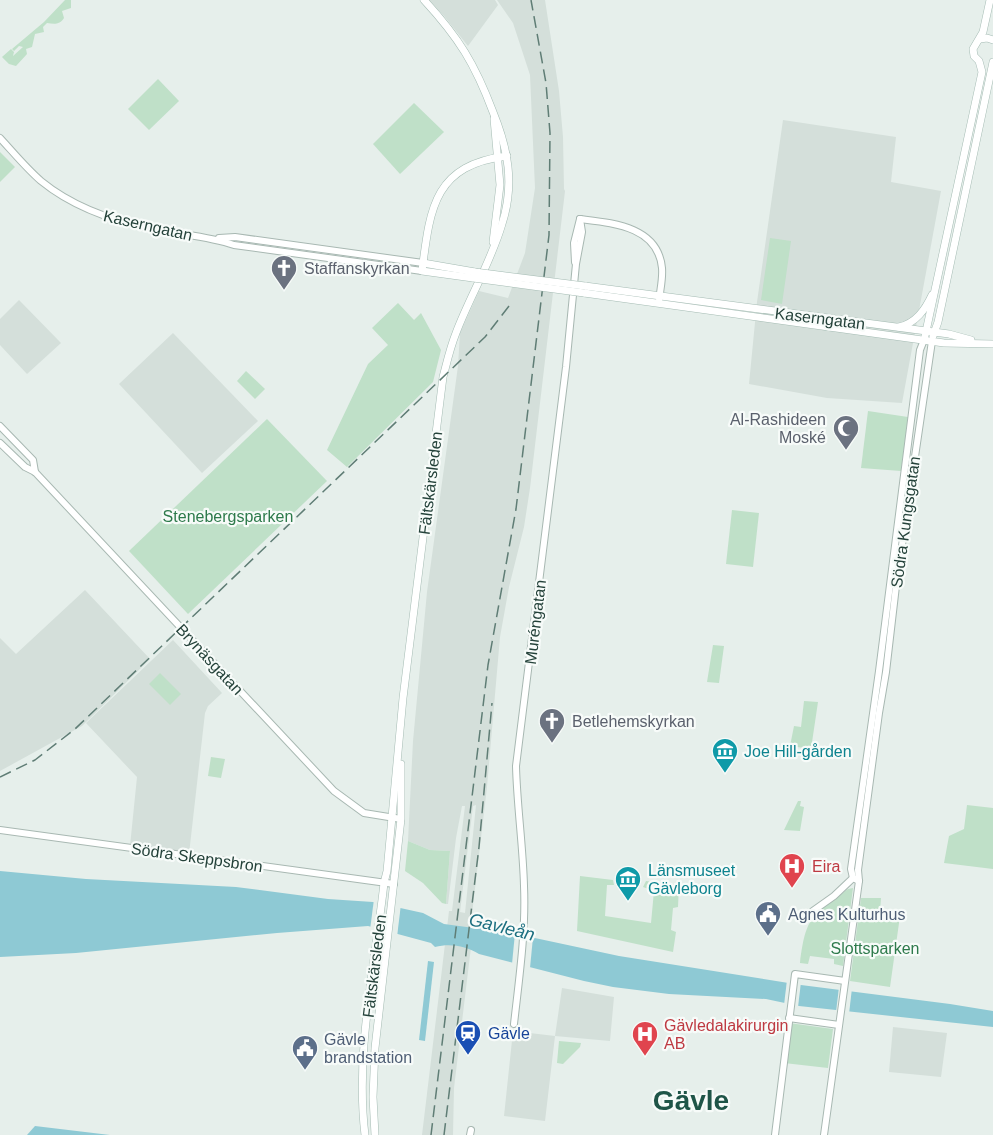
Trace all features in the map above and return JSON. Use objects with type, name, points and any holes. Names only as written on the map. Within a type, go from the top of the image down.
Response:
[{"type":"main road","points":[[424,0],[454,34],[468,55],[482,82],[494,114]]},
{"type":"main road","name":"Södra Kungsgatan","points":[[928,340],[939,275],[982,72],[973,51],[983,32],[990,0]]},
{"type":"main road","points":[[980,39],[993,40]]},
{"type":"main road","name":"Södra Kungsgatan","points":[[979,61],[987,63],[993,61]]},
{"type":"main road","name":"Södra Kungsgatan","points":[[930,332],[938,322],[993,61]]},
{"type":"main road","name":"Fältskärsleden","points":[[365,1135],[363,1073],[382,896],[387,871],[400,725],[443,377],[456,332],[492,250],[503,221],[507,202],[507,156],[494,114]]},
{"type":"main road","name":"Fältskärsleden","points":[[492,250],[499,201],[494,114]]},
{"type":"main road","points":[[422,267],[431,213],[443,188],[457,173],[469,165],[507,156]]},
{"type":"main road","name":"Kaserngatan","points":[[422,267],[928,340],[980,342]]},
{"type":"main road","points":[[892,327],[905,325],[918,317],[927,304],[939,275]]},
{"type":"main road","name":"Kaserngatan","points":[[659,300],[949,334],[993,344]]},
{"type":"main road","name":"Fältskärsleden","points":[[375,1135],[373,1097],[375,1048],[401,819],[400,725]]},
{"type":"street","name":"Kaserngatan","points":[[0,138],[40,180],[88,210],[114,220],[156,230],[215,239],[235,237],[422,267]]},
{"type":"street","name":"Muréngatan","points":[[514,1024],[525,888],[517,807],[516,766],[565,377],[576,264],[582,232],[580,219],[622,225],[638,232],[650,242],[662,266],[659,300]]},
{"type":"street","name":"Södra Kungsgatan","points":[[856,879],[851,869],[920,350],[928,340]]},
{"type":"street","name":"Södra Kungsgatan","points":[[824,1135],[928,340]]},
{"type":"street","name":"Brynäsgatan","points":[[0,426],[33,459],[35,472]]},
{"type":"street","name":"Brynäsgatan","points":[[0,442],[25,467],[35,472],[334,791],[364,813],[401,819]]},
{"type":"street","name":"Södra Skeppsbron","points":[[0,830],[394,884]]},
{"type":"street","points":[[810,913],[856,879]]},
{"type":"street","points":[[775,1135],[794,977],[844,984]]},
{"type":"street","points":[[789,1018],[839,1025]]},
{"type":"shaded area","points":[[429,0],[495,0],[498,5],[468,46]]},
{"type":"shaded area","points":[[497,0],[545,0],[559,91],[565,191],[530,488],[524,527],[509,587],[500,637],[487,787],[472,914],[475,914],[454,1088],[453,1135],[422,1135],[449,911],[452,911],[465,806],[462,806],[448,904],[446,904],[450,851],[430,850],[408,841],[413,741],[427,592],[458,366],[460,333],[479,291],[508,298],[525,253],[535,188],[530,75],[513,23]],"holes":[[[476,805],[465,913],[460,912],[473,806]]]},
{"type":"shaded area","points":[[783,120],[896,137],[891,182],[941,191],[902,403],[827,398],[749,384],[757,302]]},
{"type":"shaded area","points":[[19,300],[61,343],[27,374],[0,345],[0,319]]},
{"type":"shaded area","points":[[173,333],[258,421],[202,473],[119,384]]},
{"type":"shaded area","points":[[85,590],[150,659],[82,726],[0,771],[0,638],[16,654]]},
{"type":"shaded area","points":[[173,640],[222,693],[208,706],[205,713],[189,854],[130,846],[137,777],[86,723]]},
{"type":"shaded area","points":[[562,988],[614,997],[610,1041],[555,1036]]},
{"type":"shaded area","points":[[893,1027],[947,1033],[941,1077],[889,1072]]},
{"type":"shaded area","points":[[513,1031],[555,1036],[545,1121],[504,1116]]},
{"type":"green space","points":[[65,0],[71,0],[71,8],[62,11],[64,18],[61,22],[47,23],[43,27],[44,32],[35,34],[32,47],[26,49],[27,54],[16,66],[9,64],[2,57],[11,49],[14,52],[13,56],[23,47],[19,46],[14,51],[12,49],[44,22]]},
{"type":"green space","points":[[158,79],[179,101],[149,130],[128,109]]},
{"type":"green space","points":[[414,103],[444,132],[400,174],[373,144]]},
{"type":"green space","points":[[0,152],[15,167],[0,182]]},
{"type":"green space","points":[[770,238],[791,241],[782,304],[761,300]]},
{"type":"green space","points":[[398,303],[414,320],[421,313],[441,350],[433,382],[347,467],[327,450],[368,364],[388,345],[372,328]]},
{"type":"green space","points":[[246,371],[265,389],[255,399],[237,381]]},
{"type":"green space","points":[[868,411],[908,417],[901,471],[861,468]]},
{"type":"green space","name":"Stenebergsparken","points":[[267,419],[327,481],[188,614],[129,551]]},
{"type":"green space","points":[[732,510],[759,513],[753,567],[726,564]]},
{"type":"green space","points":[[713,645],[724,646],[719,683],[707,682]]},
{"type":"green space","points":[[160,673],[181,694],[170,705],[149,684]]},
{"type":"green space","points":[[804,701],[818,702],[811,749],[790,746],[794,726],[801,727]]},
{"type":"green space","points":[[211,757],[225,759],[221,778],[208,776]]},
{"type":"green space","points":[[798,801],[801,801],[800,806],[804,807],[800,831],[784,830]]},
{"type":"green space","points":[[967,805],[993,808],[993,869],[944,863],[949,836],[964,829]]},
{"type":"green space","points":[[408,841],[430,850],[450,851],[446,904],[442,903],[423,883],[405,871]]},
{"type":"green space","points":[[580,876],[613,880],[614,885],[607,885],[605,916],[651,923],[654,891],[643,887],[646,881],[679,885],[678,907],[673,908],[671,930],[676,932],[673,952],[577,931]]},
{"type":"green space","points":[[853,888],[843,966],[834,964],[834,959],[810,956],[808,964],[800,963],[805,936],[812,919],[836,898]]},
{"type":"green space","name":"Slottsparken","points":[[861,898],[881,898],[880,912],[900,916],[890,987],[850,981]]},
{"type":"green space","points":[[789,1023],[833,1029],[828,1068],[784,1063]]},
{"type":"green space","points":[[559,1041],[581,1043],[580,1047],[563,1064],[557,1063]]},
{"type":"water","points":[[0,871],[86,879],[236,887],[328,899],[373,902],[423,913],[444,924],[474,928],[479,926],[619,956],[801,985],[993,1011],[993,1027],[799,1006],[766,999],[669,994],[613,987],[479,954],[463,947],[446,945],[435,947],[431,943],[368,926],[76,953],[0,957]]},
{"type":"water","points":[[428,961],[434,962],[425,1041],[419,1040]]},
{"type":"water","points":[[35,1126],[110,1135],[27,1135]]},
{"type":"pier","points":[[374,899],[401,904],[397,937],[370,930]]},
{"type":"pier","points":[[515,933],[533,937],[530,968],[512,964]]},
{"type":"pier","points":[[787,980],[801,982],[798,1007],[784,1005]]},
{"type":"pier","points":[[839,987],[852,988],[849,1014],[836,1012]]},
{"type":"railway","points":[[431,1135],[488,665],[516,509],[549,235],[550,133],[546,83],[531,0]]},
{"type":"railway","points":[[0,777],[35,760],[75,729],[485,337],[509,306]]},
{"type":"railway","points":[[444,1135],[479,847],[492,703]]},
{"type":"place","name":"Staffanskyrkan","points":[[284,291]]},
{"type":"place","name":"Al-Rashideen Moské","points":[[846,451]]},
{"type":"place","name":"Betlehemskyrkan","points":[[552,744]]},
{"type":"place","name":"Joe Hill-gården","points":[[725,774]]},
{"type":"place","name":"Eira","points":[[792,889]]},
{"type":"place","name":"Länsmuseet Gävleborg","points":[[628,902]]},
{"type":"place","name":"Agnes Kulturhus","points":[[768,937]]},
{"type":"place","name":"Gävle","points":[[468,1056]]},
{"type":"place","name":"Gävledalakirurgin AB","points":[[645,1057]]},
{"type":"place","name":"Gävle brandstation","points":[[305,1071]]},
{"type":"district","name":"Gävle","points":[[691,1100]]},
{"type":"water label","name":"Gavleån","points":[[502,927]]}]
